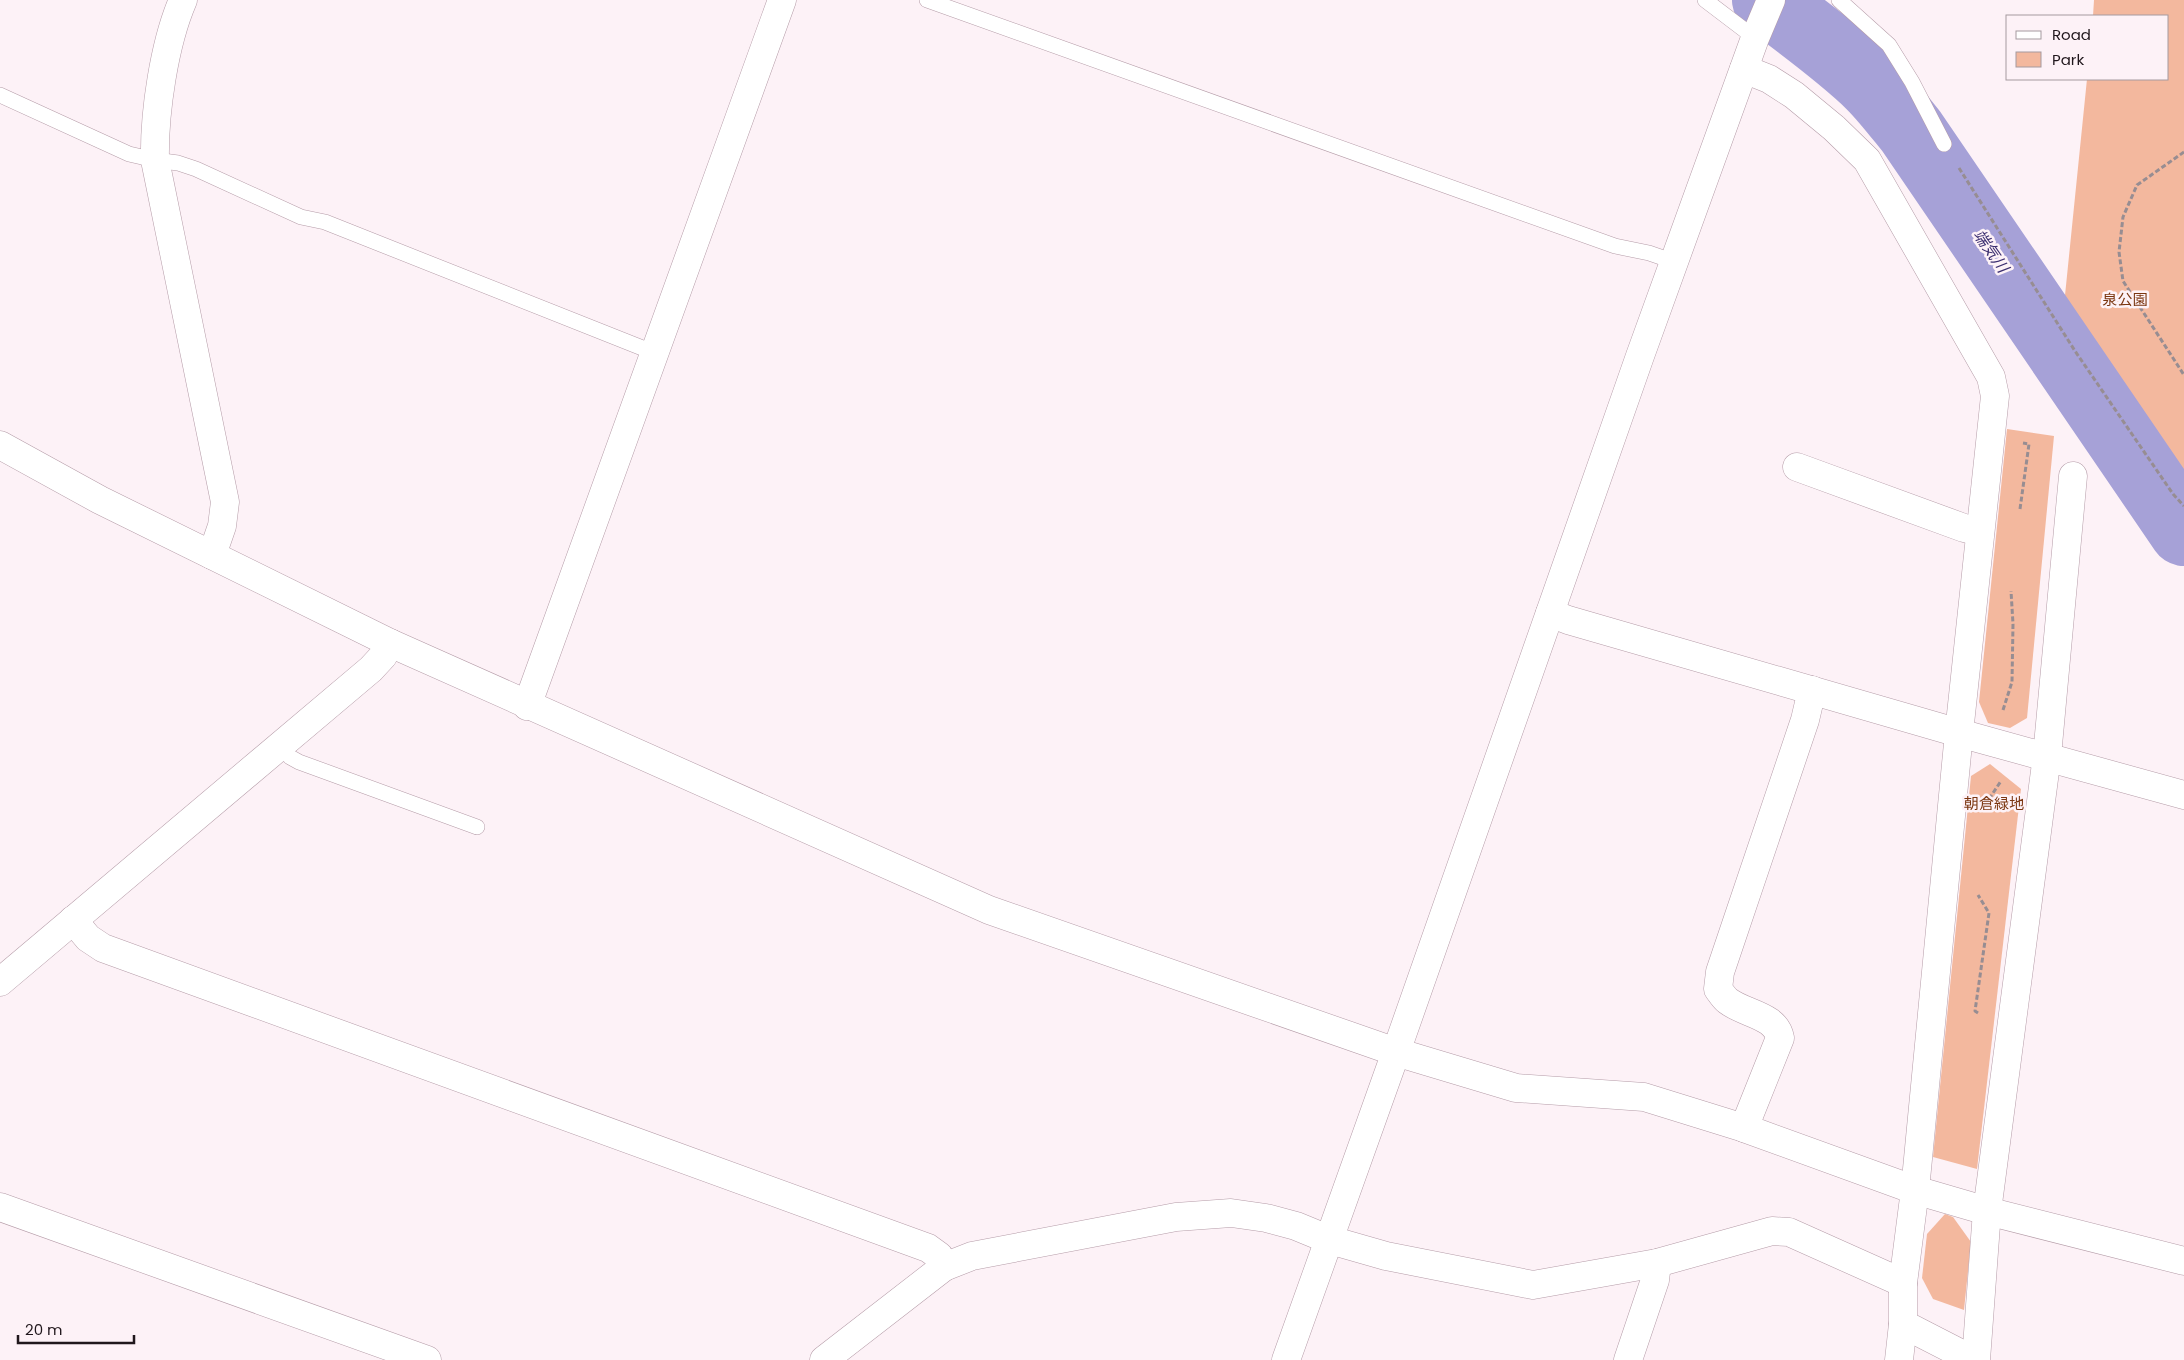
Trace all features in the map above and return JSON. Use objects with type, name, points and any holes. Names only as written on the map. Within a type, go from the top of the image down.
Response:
[{"type":"street","points":[[182,0],[168,45],[157,120],[155,160],[225,502],[222,526],[212,555]]},
{"type":"street","points":[[527,706],[782,0]]},
{"type":"street","points":[[1286,1360],[1330,1240],[1674,262],[1757,33],[1771,0]]},
{"type":"street","points":[[1744,69],[1769,79],[1794,95],[1834,128],[1866,160],[1991,377],[1994,396],[1915,1190],[1903,1283],[1903,1324],[1899,1360]]},
{"type":"street","points":[[0,445],[100,500],[390,643],[969,903],[1396,1052],[1516,1088],[1644,1098],[1744,1128],[1915,1190],[1986,1211],[2184,1260]]},
{"type":"street","points":[[1796,467],[1964,528],[1980,532]]},
{"type":"street","points":[[1903,1324],[1975,1360],[1986,1211],[2047,756],[2073,476]]},
{"type":"street","points":[[1550,613],[1568,620],[1959,733],[2184,795]]},
{"type":"street","points":[[0,982],[371,669],[383,656],[390,643]]},
{"type":"street","points":[[1744,1128],[1780,1038],[1778,1029],[1772,1023],[1727,1000],[1718,989],[1720,972],[1805,720],[1812,690]]},
{"type":"street","points":[[73,920],[88,938],[103,948],[928,1248],[939,1256],[944,1267]]},
{"type":"street","points":[[0,1206],[427,1360]]},
{"type":"street","points":[[824,1360],[944,1267],[972,1256],[1166,1219],[1231,1213],[1266,1218],[1296,1226],[1330,1240],[1386,1256],[1533,1285],[1656,1263],[1772,1231],[1789,1232],[1903,1283]]},
{"type":"street","points":[[1628,1360],[1655,1280],[1656,1263]]},
{"type":"lane","points":[[927,0],[1615,246],[1649,252],[1674,262]]},
{"type":"lane","points":[[1705,0],[1757,33]]},
{"type":"lane","points":[[1840,0],[1888,45],[1912,82],[1944,144]]},
{"type":"lane","points":[[0,95],[129,154],[178,163],[196,169],[301,217],[325,222],[654,353]]},
{"type":"lane","points":[[281,745],[290,757],[299,762],[477,827]]},
{"type":"path","points":[[1944,144],[2075,351],[2184,506]]},
{"type":"path","points":[[2184,152],[2137,185],[2123,217],[2119,252],[2123,281],[2184,374]]},
{"type":"green space","name":"泉公園","points":[[2094,0],[2184,0],[2184,490],[2063,315],[2087,80],[2169,80],[2169,15],[2093,15]]},
{"type":"green space","points":[[2007,429],[2054,436],[2027,718],[2010,728],[1988,723],[1979,702]]},
{"type":"green space","name":"朝倉緑地","points":[[1990,764],[2021,789],[1977,1169],[1933,1157],[1971,776]]},
{"type":"green space","points":[[1945,1214],[1953,1217],[1971,1242],[1964,1310],[1933,1299],[1922,1278],[1927,1234]]},
{"type":"waterway","name":"端気川","points":[[1767,0],[1820,40],[1859,73],[1882,95],[1911,131],[2184,531]]}]
